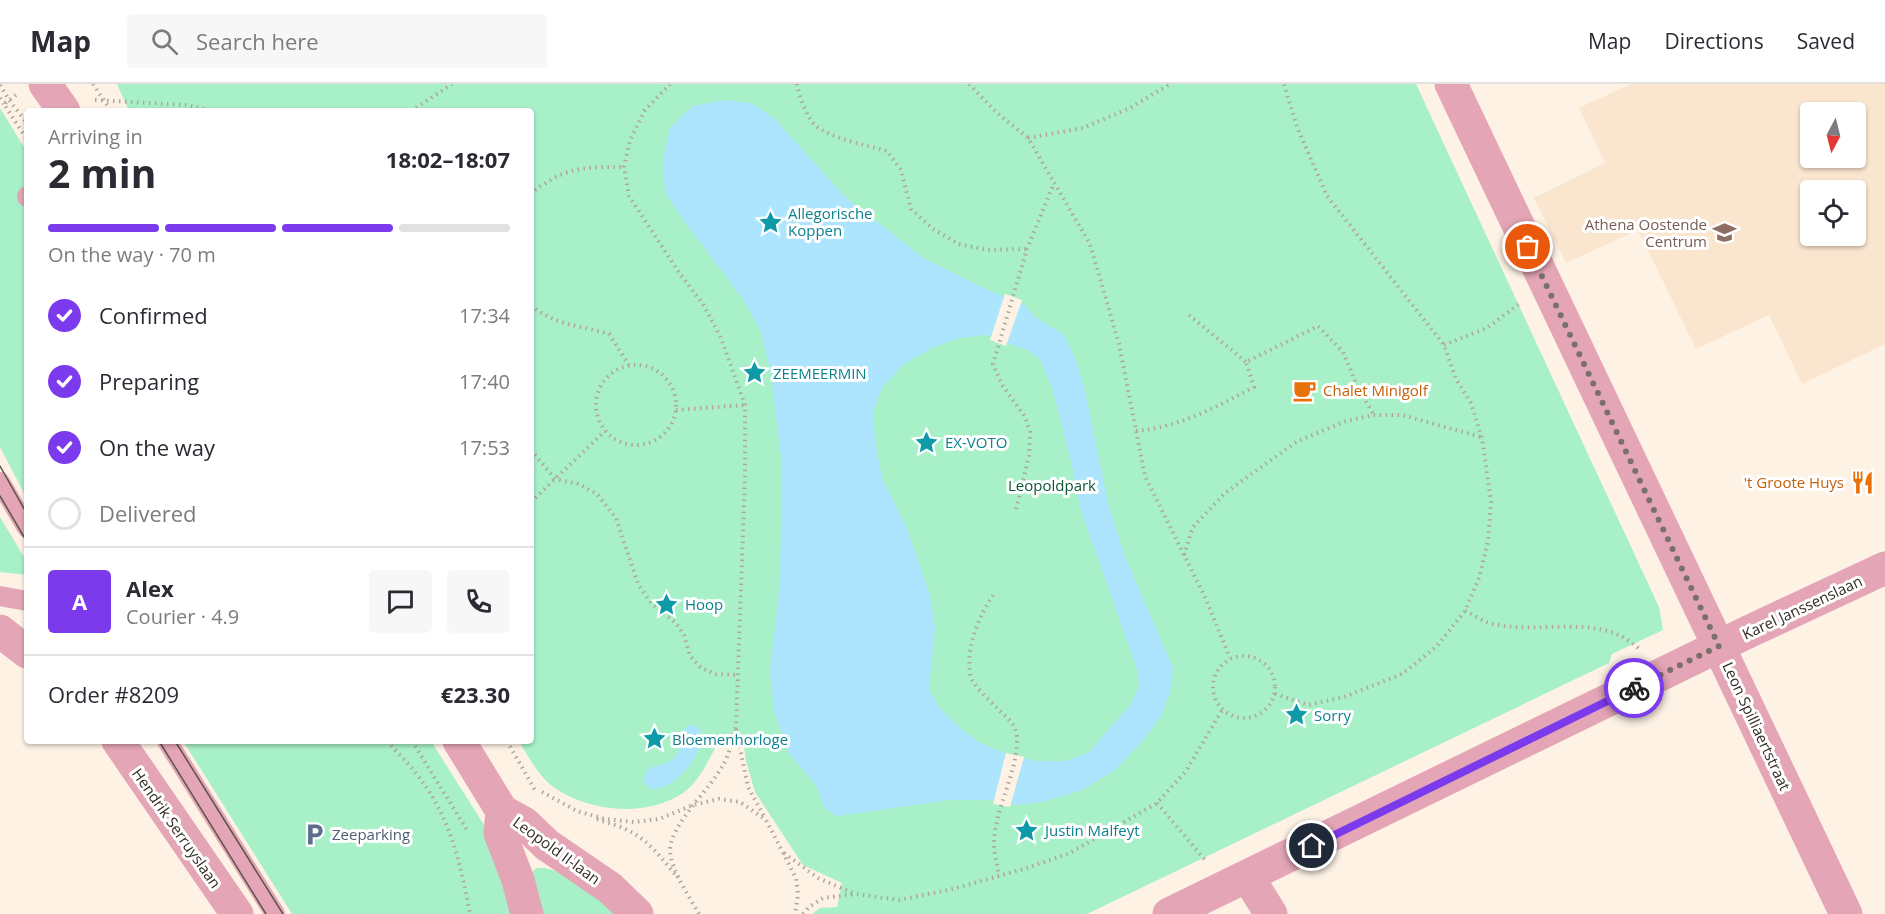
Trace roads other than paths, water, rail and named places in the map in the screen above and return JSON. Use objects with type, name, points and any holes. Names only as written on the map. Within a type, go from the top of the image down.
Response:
[{"type":"street","name":"Leon Spilliaertstraat","points":[[1451,84],[1846,914]]},
{"type":"street","name":"Karel Janssenslaan","points":[[1170,914],[1719,646],[1885,568]]},
{"type":"street","points":[[0,631],[24,650]]},
{"type":"street","name":"Hendrik Serruyslaan","points":[[120,744],[237,914]]},
{"type":"street","name":"Leopold II-laan","points":[[461,744],[502,811],[524,823],[555,851],[610,888],[637,914]]},
{"type":"street","name":"Leopold II-laan","points":[[502,811],[500,833],[518,880],[527,914]]},
{"type":"street","points":[[1236,883],[1271,914]]},
{"type":"lane","points":[[0,482],[24,523]]},
{"type":"lane","points":[[0,596],[24,600]]},
{"type":"lane","points":[[169,744],[274,914]]},
{"type":"water","points":[[724,100],[751,103],[775,119],[845,197],[925,259],[997,294],[1023,303],[1035,317],[1064,335],[1077,363],[1108,503],[1124,554],[1173,668],[1170,692],[1161,716],[1142,742],[1114,771],[1082,790],[1042,802],[1015,805],[989,800],[950,800],[837,816],[824,808],[817,787],[788,752],[774,711],[770,671],[780,581],[782,464],[770,369],[760,329],[742,298],[665,192],[663,160],[670,128],[693,106]],"holes":[[[985,335],[1029,351],[1040,359],[1052,388],[1081,511],[1137,669],[1139,686],[1131,704],[1089,752],[1066,761],[1037,761],[1004,753],[978,742],[939,707],[929,690],[935,627],[930,596],[906,526],[882,478],[875,441],[873,412],[882,388],[904,364],[932,348],[960,338]]]},
{"type":"water","points":[[690,724],[699,728],[701,736],[696,755],[676,780],[668,785],[650,789],[643,780],[647,770],[667,763],[677,755],[683,732]]},
{"type":"tram line","points":[[0,466],[24,509]]},
{"type":"tram line","points":[[0,496],[24,537]]},
{"type":"tram line","points":[[161,744],[266,914]]},
{"type":"tram line","points":[[177,744],[283,914]]},
{"type":"place","name":"Allegorische Koppen","points":[[770,222]]},
{"type":"place","name":"Athena Oostende Centrum","points":[[1725,233]]},
{"type":"place","name":"ZEEMEERMIN","points":[[755,373]]},
{"type":"place","name":"Chalet Minigolf","points":[[1305,390]]},
{"type":"place","name":"EX-VOTO","points":[[927,442]]},
{"type":"place","name":"'t Groote Huys","points":[[1862,482]]},
{"type":"place","name":"Hoop","points":[[667,604]]},
{"type":"place","name":"Sorry","points":[[1296,715]]},
{"type":"place","name":"Bloemenhorloge","points":[[654,739]]},
{"type":"place","name":"Justin Malfeyt","points":[[1027,830]]},
{"type":"place","name":"Zeeparking","points":[[314,834]]},
{"type":"park label","name":"Leopoldpark","points":[[1052,485]]}]
